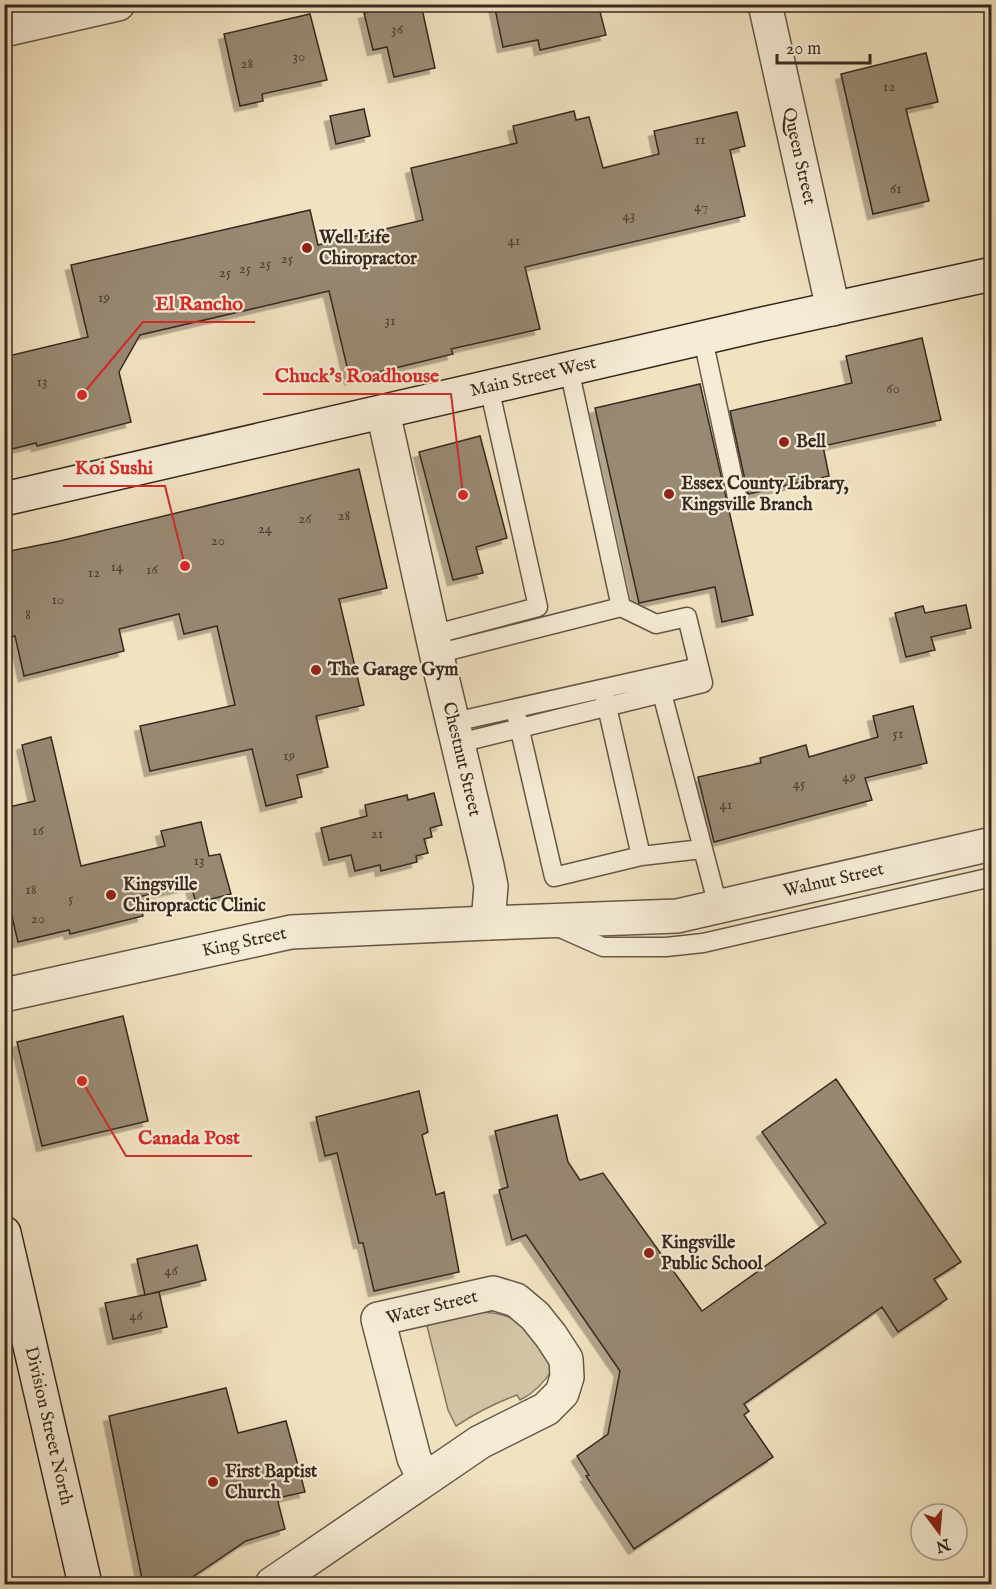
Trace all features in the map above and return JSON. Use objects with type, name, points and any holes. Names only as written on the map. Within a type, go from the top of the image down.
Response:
[{"type":"street","points":[[4,30],[118,4]]},
{"type":"street","name":"Queen Street","points":[[765,4],[833,309]]},
{"type":"street","name":"Main Street West","points":[[4,499],[992,274]]},
{"type":"street","name":"Chestnut Street","points":[[383,412],[434,645],[488,866],[491,886],[488,922]]},
{"type":"street","name":"Walnut Street","points":[[544,921],[677,916],[992,844]]},
{"type":"street","points":[[488,922],[544,921]]},
{"type":"street","name":"King Street","points":[[4,995],[291,932],[488,922]]},
{"type":"street","name":"Division Street North","points":[[4,1233],[85,1584]]},
{"type":"street","name":"Water Street","points":[[272,1584],[480,1442],[546,1409],[562,1393],[567,1377],[566,1359],[536,1316],[516,1300],[493,1293],[378,1319],[414,1458],[424,1479]]},
{"type":"lane","points":[[703,339],[736,497]]},
{"type":"lane","points":[[569,369],[621,607]]},
{"type":"lane","points":[[434,645],[538,607],[489,387]]},
{"type":"lane","points":[[434,645],[621,607],[656,624],[687,617],[699,667],[659,685],[605,697],[515,709],[456,733]]},
{"type":"lane","points":[[659,685],[718,906]]},
{"type":"lane","points":[[456,733],[519,728],[605,697]]},
{"type":"lane","points":[[605,697],[641,856]]},
{"type":"lane","points":[[515,709],[554,877],[641,856],[702,849]]},
{"type":"lane","points":[[544,921],[603,947],[675,946],[768,930],[992,877]]},
{"type":"shaded area","points":[[479,1312],[507,1316],[526,1327],[553,1368],[539,1387],[520,1400],[517,1395],[509,1398],[456,1426],[448,1410],[427,1326],[441,1320]]},
{"type":"building","points":[[380,4],[421,4],[435,68],[394,77],[387,47],[373,50],[364,13],[381,9]]},
{"type":"building","points":[[494,4],[598,4],[606,35],[540,50],[538,40],[503,47]]},
{"type":"building","points":[[310,14],[327,80],[262,94],[263,101],[240,106],[224,34]]},
{"type":"building","points":[[926,53],[938,102],[906,109],[929,201],[873,214],[841,74]]},
{"type":"building","points":[[364,109],[370,136],[336,144],[330,116]]},
{"type":"building","points":[[574,111],[576,120],[589,117],[603,168],[659,154],[654,131],[737,112],[745,146],[730,150],[745,216],[525,267],[540,329],[451,349],[453,354],[350,379],[329,291],[140,335],[119,372],[131,422],[37,446],[36,443],[4,451],[4,357],[88,337],[71,265],[310,210],[318,245],[423,220],[411,168],[517,143],[513,126]]},
{"type":"building","points":[[922,338],[941,420],[823,446],[829,476],[748,494],[730,411],[852,383],[846,356]]},
{"type":"building","name":"Essex County Library, Kingsville Branch","points":[[700,384],[753,615],[722,622],[715,587],[639,603],[595,408]]},
{"type":"building","points":[[480,436],[507,538],[476,547],[483,573],[453,580],[419,452]]},
{"type":"building","points":[[359,469],[387,588],[339,599],[364,705],[316,716],[328,767],[297,775],[302,797],[266,806],[252,749],[150,771],[140,726],[235,705],[217,626],[184,634],[179,614],[119,629],[124,651],[24,676],[15,636],[4,638],[4,552],[60,541]]},
{"type":"building","points":[[966,605],[971,628],[931,637],[935,650],[906,657],[895,613],[923,606],[925,613]]},
{"type":"building","points":[[913,706],[927,763],[865,778],[872,800],[714,842],[698,777],[761,763],[760,758],[806,745],[809,757],[878,737],[873,716]]},
{"type":"building","points":[[51,737],[81,866],[165,846],[161,831],[201,822],[209,856],[220,854],[231,894],[196,903],[191,885],[138,897],[143,916],[70,934],[69,930],[18,942],[4,883],[4,808],[35,801],[22,745]]},
{"type":"building","points":[[434,793],[442,825],[430,828],[432,837],[424,839],[428,853],[416,856],[417,862],[381,871],[380,865],[355,871],[351,855],[329,860],[321,828],[367,816],[365,805],[407,795],[408,800]]},
{"type":"building","points":[[123,1016],[148,1121],[42,1146],[17,1042]]},
{"type":"building","points":[[836,1079],[961,1262],[934,1279],[947,1299],[898,1332],[882,1307],[744,1404],[749,1411],[744,1415],[773,1457],[634,1549],[586,1476],[589,1475],[577,1456],[608,1434],[620,1371],[526,1235],[512,1240],[499,1190],[508,1187],[495,1131],[557,1115],[568,1162],[580,1180],[603,1173],[702,1311],[826,1223],[762,1132]]},
{"type":"building","points":[[419,1091],[428,1132],[422,1135],[436,1195],[444,1192],[459,1272],[374,1291],[363,1243],[359,1243],[337,1153],[325,1156],[316,1117]]},
{"type":"building","points":[[197,1245],[206,1280],[145,1295],[137,1259]]},
{"type":"building","points":[[159,1292],[167,1327],[113,1339],[105,1303]]},
{"type":"building","name":"First Baptist Church","points":[[226,1388],[238,1433],[286,1421],[305,1492],[277,1498],[285,1529],[246,1541],[182,1584],[143,1584],[109,1416]]},
{"type":"place","name":"Well Life Chiropractor","points":[[307,248]]},
{"type":"place","name":"El Rancho","points":[[82,395]]},
{"type":"place","name":"Bell","points":[[784,442]]},
{"type":"place","name":"Essex County Library, Kingsville Branch","points":[[669,494]]},
{"type":"place","name":"Chuck's Roadhouse","points":[[463,495]]},
{"type":"place","name":"Koi Sushi","points":[[185,566]]},
{"type":"place","name":"The Garage Gym","points":[[316,670]]},
{"type":"place","name":"Kingsville Chiropractic Clinic","points":[[111,895]]},
{"type":"place","name":"Canada Post","points":[[82,1081]]},
{"type":"place","name":"Kingsville Public School","points":[[649,1253]]},
{"type":"place","name":"First Baptist Church","points":[[213,1482]]}]
